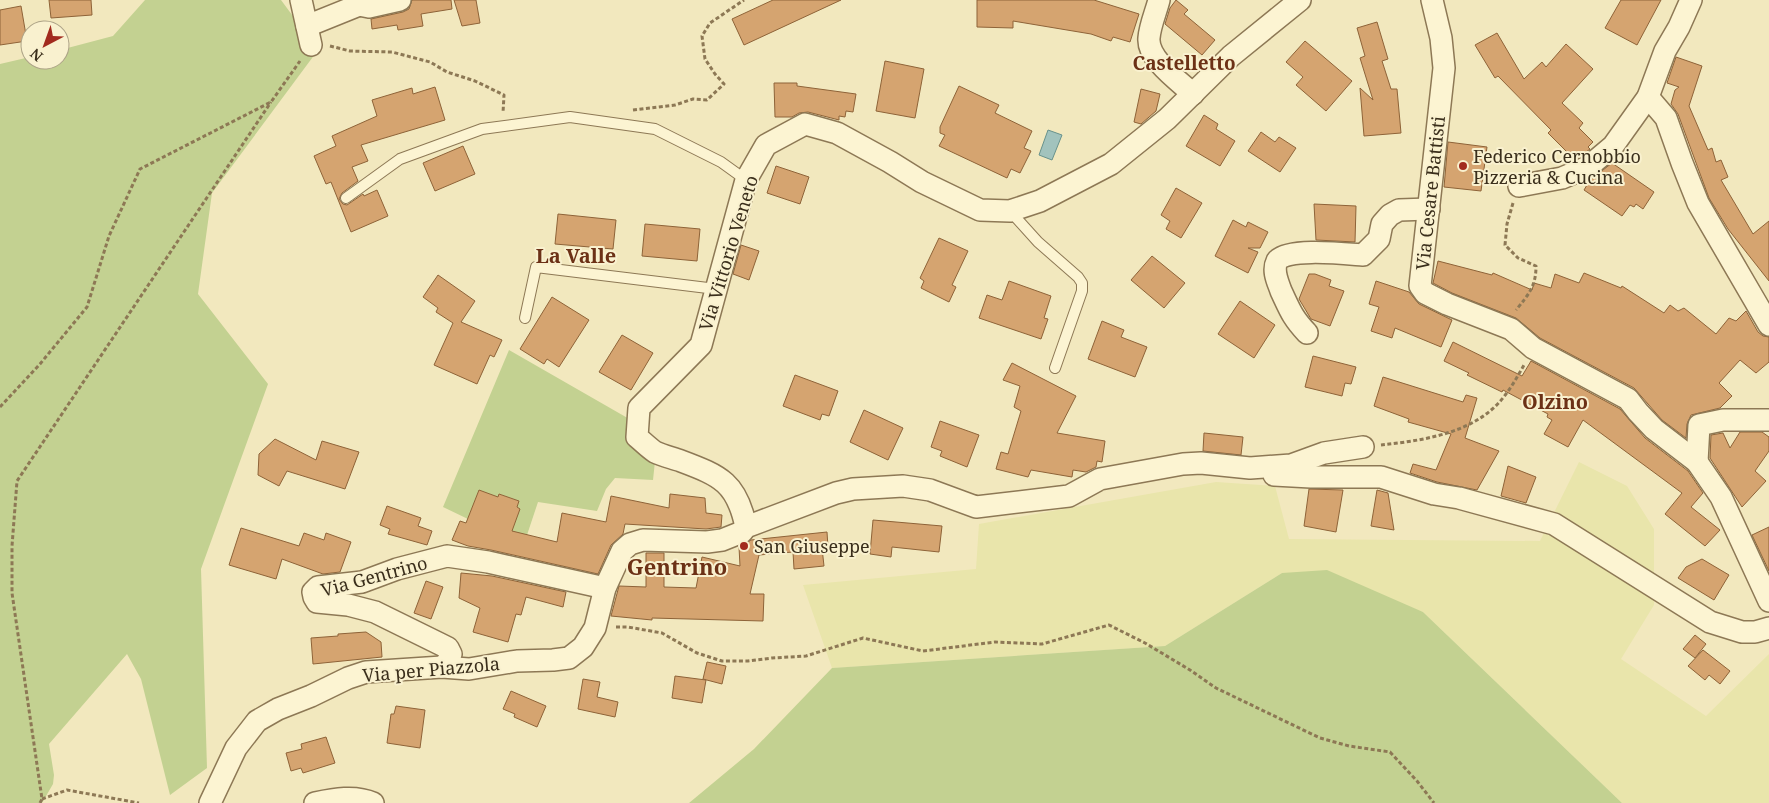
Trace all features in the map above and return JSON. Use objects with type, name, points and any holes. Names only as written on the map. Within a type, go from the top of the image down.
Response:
[{"type":"street","points":[[301,0],[309,35],[359,5],[369,7],[400,0]]},
{"type":"street","points":[[1159,0],[1149,38],[1150,49],[1161,65],[1193,94]]},
{"type":"street","name":"Via Vittorio Veneto","points":[[746,527],[739,501],[732,489],[723,480],[710,472],[656,452],[637,437],[639,408],[701,345],[746,180],[766,145],[805,124],[837,134],[890,162],[922,182],[980,210],[1010,211],[1040,202],[1112,164],[1166,119],[1230,56],[1300,0]]},
{"type":"street","name":"Via Cesare Battisti","points":[[1432,0],[1441,38],[1444,68],[1420,286],[1425,293],[1511,330],[1533,348],[1628,399],[1654,430],[1697,462],[1721,497],[1769,601]]},
{"type":"street","points":[[1519,186],[1562,178],[1588,167],[1613,146],[1648,97],[1665,51],[1679,27],[1691,0]]},
{"type":"street","points":[[1648,97],[1666,118],[1698,203],[1769,325]]},
{"type":"street","points":[[1307,333],[1293,317],[1275,276],[1276,263],[1280,258],[1290,254],[1331,253],[1363,255],[1379,239],[1382,224],[1390,215],[1399,210],[1429,209]]},
{"type":"street","points":[[1697,462],[1699,425],[1723,420],[1769,420]]},
{"type":"street","points":[[605,588],[622,551],[630,544],[643,540],[707,542],[722,540],[742,532],[746,527],[836,493],[853,489],[903,486],[930,490],[976,506],[1069,496],[1100,478],[1183,464],[1201,463],[1250,468],[1291,466],[1324,453],[1363,447]]},
{"type":"street","points":[[1250,468],[1266,474],[1311,478],[1381,477],[1434,494],[1460,498],[1554,524],[1710,622],[1742,632],[1755,632],[1769,628]]},
{"type":"street","name":"Via Gentrino","points":[[442,668],[447,663],[451,654],[448,648],[375,612],[348,605],[318,602],[313,592],[318,587],[362,582],[397,569],[447,556],[488,562],[605,588]]},
{"type":"street","name":"Via per Piazzola","points":[[210,803],[236,748],[257,721],[278,709],[366,672],[442,668],[469,669],[517,661],[569,658],[583,647],[595,628],[605,588]]},
{"type":"street","points":[[315,803],[331,799],[355,799],[373,803]]},
{"type":"lane","points":[[346,198],[400,159],[482,129],[570,117],[655,128],[720,162],[746,180]]},
{"type":"lane","points":[[1010,211],[1038,242],[1078,277],[1082,283],[1082,291],[1055,368]]},
{"type":"lane","points":[[525,318],[536,267],[716,289]]},
{"type":"path","points":[[627,110],[674,105],[693,100],[707,100],[719,89],[724,84],[705,59],[702,36],[710,23],[744,0]]},
{"type":"path","points":[[139,803],[67,790],[41,801],[12,593],[12,546],[17,481],[271,102],[309,35],[323,45],[350,51],[392,52],[430,62],[447,72],[475,81],[504,95]]},
{"type":"path","points":[[0,407],[40,364],[87,306],[108,236],[140,169],[271,102]]},
{"type":"path","points":[[1502,326],[1528,295],[1536,280],[1536,266],[1518,258],[1505,246],[1507,224],[1519,186]]},
{"type":"path","points":[[1363,447],[1412,442],[1464,427],[1478,419],[1490,411],[1504,397],[1533,348]]},
{"type":"path","points":[[595,628],[628,627],[662,634],[698,652],[722,661],[748,662],[772,658],[806,656],[863,638],[923,651],[996,642],[1042,644],[1109,624],[1145,643],[1216,688],[1320,738],[1349,746],[1390,752],[1417,780],[1434,803]]},
{"type":"shaded area","points":[[1579,462],[1627,486],[1654,529],[1654,605],[1621,659],[1706,716],[1769,654],[1769,803],[1622,803],[1423,612],[1282,573],[1165,646],[832,668],[803,585],[976,569],[979,524],[1216,482],[1275,486],[1289,539],[1540,541]]},
{"type":"green space","points":[[145,0],[281,0],[318,50],[212,193],[198,294],[268,384],[201,569],[207,768],[170,795],[141,679],[127,654],[49,744],[54,775],[53,784],[42,803],[0,803],[0,64],[20,59],[20,70],[70,70],[70,47],[113,36]]},
{"type":"green space","points":[[509,350],[638,424],[656,452],[653,480],[615,478],[606,489],[597,511],[538,502],[526,538],[511,533],[520,509],[517,507],[519,501],[499,494],[498,497],[479,491],[468,519],[443,507]]},
{"type":"green space","points":[[1327,570],[1423,612],[1622,803],[689,803],[754,749],[832,668],[1165,646],[1282,573]]},
{"type":"water","points":[[1048,130],[1062,135],[1052,160],[1039,155]]},
{"type":"building","points":[[49,0],[91,0],[92,15],[51,18]]},
{"type":"building","points":[[412,0],[451,0],[452,9],[421,14],[423,26],[398,30],[397,25],[372,29],[371,19],[403,12],[409,9]]},
{"type":"building","points":[[454,0],[476,0],[480,23],[462,26]]},
{"type":"building","points":[[773,0],[841,0],[744,45],[732,19]]},
{"type":"building","points":[[977,0],[1094,0],[1139,14],[1130,42],[1113,37],[1111,41],[1091,34],[1013,21],[1013,28],[977,27]]},
{"type":"building","points":[[1176,0],[1188,10],[1184,14],[1215,40],[1202,55],[1165,24],[1170,8]]},
{"type":"building","points":[[1621,0],[1661,0],[1637,45],[1605,28]]},
{"type":"building","points":[[21,6],[23,20],[20,20],[20,42],[0,45],[0,10]]},
{"type":"building","points":[[1377,22],[1388,59],[1382,61],[1391,89],[1397,89],[1401,133],[1364,136],[1360,88],[1373,100],[1360,58],[1365,56],[1357,28]]},
{"type":"building","points":[[1497,33],[1524,79],[1542,62],[1546,67],[1566,44],[1593,69],[1562,103],[1583,123],[1579,128],[1593,142],[1588,147],[1590,149],[1581,156],[1574,159],[1548,133],[1551,130],[1498,76],[1495,78],[1475,45]]},
{"type":"building","points":[[1305,41],[1352,81],[1326,111],[1296,85],[1303,77],[1286,62]]},
{"type":"building","points":[[1676,57],[1702,66],[1689,106],[1708,150],[1712,148],[1716,162],[1721,160],[1728,177],[1721,180],[1753,234],[1769,221],[1769,281],[1728,229],[1709,198],[1678,114],[1671,104],[1675,90],[1679,87],[1667,83]]},
{"type":"building","points":[[885,61],[924,69],[915,118],[876,111]]},
{"type":"building","points":[[774,83],[797,83],[797,86],[856,94],[853,112],[846,111],[845,117],[839,116],[839,120],[808,112],[799,113],[792,117],[775,117]]},
{"type":"building","points":[[959,86],[999,105],[995,113],[1032,131],[1024,148],[1031,151],[1020,173],[1011,169],[1007,178],[939,146],[945,135],[940,133],[940,127]]},
{"type":"building","points":[[435,87],[445,120],[361,145],[368,161],[352,167],[358,181],[342,193],[339,199],[343,204],[347,205],[363,194],[364,196],[377,190],[388,216],[351,232],[331,182],[326,184],[314,156],[336,146],[332,136],[377,116],[372,100],[412,88],[413,94]]},
{"type":"building","points":[[1141,89],[1160,94],[1156,111],[1141,124],[1134,122]]},
{"type":"building","points":[[1204,115],[1218,124],[1216,129],[1235,141],[1220,166],[1186,146]]},
{"type":"building","points":[[1261,132],[1275,142],[1279,137],[1296,148],[1280,172],[1248,151]]},
{"type":"building","points":[[1448,142],[1487,147],[1481,191],[1444,187]]},
{"type":"building","points":[[463,146],[475,174],[435,191],[423,163]]},
{"type":"building","points":[[1612,163],[1654,192],[1643,209],[1636,204],[1634,207],[1630,205],[1622,216],[1584,190],[1590,180]]},
{"type":"building","points":[[776,166],[809,177],[800,204],[767,193]]},
{"type":"building","points":[[1176,188],[1202,203],[1181,238],[1166,229],[1170,221],[1161,215]]},
{"type":"building","points":[[1314,204],[1356,206],[1355,242],[1316,240]]},
{"type":"building","points":[[558,214],[616,220],[613,249],[555,244]]},
{"type":"building","points":[[1233,220],[1246,227],[1248,222],[1268,232],[1260,248],[1248,248],[1258,252],[1248,273],[1215,256]]},
{"type":"building","points":[[645,224],[700,229],[697,261],[642,256]]},
{"type":"building","points":[[939,238],[968,251],[952,285],[956,287],[949,302],[921,288],[924,281],[920,278]]},
{"type":"building","points":[[741,245],[759,251],[749,280],[733,274]]},
{"type":"building","points":[[1152,256],[1185,283],[1164,308],[1131,280]]},
{"type":"building","points":[[1438,261],[1492,275],[1493,273],[1532,290],[1534,283],[1551,288],[1555,274],[1579,283],[1584,273],[1621,288],[1622,286],[1664,313],[1670,305],[1678,311],[1684,308],[1716,334],[1729,318],[1736,321],[1746,311],[1758,332],[1763,336],[1769,337],[1769,362],[1756,373],[1740,360],[1719,383],[1732,396],[1720,408],[1691,415],[1687,424],[1686,438],[1662,420],[1634,388],[1540,338],[1516,318],[1452,293],[1433,283]]},
{"type":"building","points":[[1309,274],[1315,274],[1331,280],[1329,286],[1344,291],[1330,326],[1311,319],[1299,299]]},
{"type":"building","points":[[438,275],[475,301],[461,322],[502,340],[494,357],[490,355],[477,384],[434,365],[453,323],[436,312],[438,308],[423,297]]},
{"type":"building","points":[[1009,281],[1051,296],[1044,318],[1048,319],[1041,339],[979,318],[987,295],[1002,300]]},
{"type":"building","points":[[1376,281],[1409,292],[1419,304],[1452,320],[1441,347],[1395,328],[1392,338],[1371,331],[1379,307],[1369,304]]},
{"type":"building","points":[[552,297],[589,320],[559,367],[547,359],[544,364],[520,349]]},
{"type":"building","points":[[1240,301],[1275,325],[1254,358],[1218,334]]},
{"type":"building","points":[[1102,321],[1124,330],[1121,337],[1147,347],[1135,377],[1088,359]]},
{"type":"building","points":[[622,335],[653,353],[631,390],[599,372]]},
{"type":"building","points":[[1453,342],[1522,376],[1531,361],[1620,409],[1645,438],[1688,471],[1703,493],[1691,507],[1720,530],[1705,546],[1665,514],[1682,493],[1583,420],[1568,447],[1544,434],[1552,420],[1547,417],[1548,414],[1503,390],[1502,392],[1467,375],[1469,373],[1444,361]]},
{"type":"building","points":[[1313,356],[1356,367],[1351,384],[1345,383],[1342,396],[1305,387]]},
{"type":"building","points":[[1012,363],[1076,396],[1057,433],[1105,441],[1102,462],[1097,461],[1096,467],[1086,472],[1073,470],[1072,477],[1031,470],[1028,477],[996,469],[1001,452],[1008,454],[1021,411],[1014,407],[1020,386],[1003,380]]},
{"type":"building","points":[[795,375],[838,391],[829,416],[822,414],[820,420],[783,406]]},
{"type":"building","points":[[1383,377],[1463,402],[1466,395],[1477,398],[1465,438],[1499,451],[1477,490],[1437,482],[1410,473],[1413,464],[1436,470],[1451,434],[1408,422],[1409,419],[1374,406]]},
{"type":"building","points":[[864,410],[903,428],[888,460],[850,442]]},
{"type":"building","points":[[940,421],[979,435],[967,467],[940,456],[942,451],[931,447]]},
{"type":"building","points":[[1740,432],[1762,432],[1769,437],[1769,451],[1755,471],[1766,481],[1742,507],[1710,458],[1711,435],[1723,433],[1730,448]]},
{"type":"building","points":[[1204,433],[1243,437],[1241,455],[1203,451]]},
{"type":"building","points":[[275,439],[316,460],[322,441],[359,452],[345,489],[287,471],[279,486],[258,475],[259,454]]},
{"type":"building","points":[[1508,466],[1536,477],[1526,503],[1501,496]]},
{"type":"building","points":[[1309,489],[1343,490],[1336,532],[1304,526]]},
{"type":"building","points":[[479,490],[498,497],[499,494],[519,501],[517,507],[520,509],[512,531],[557,542],[562,513],[606,522],[611,496],[669,508],[670,494],[705,498],[706,513],[722,515],[721,527],[706,529],[625,524],[623,534],[611,545],[598,574],[468,546],[452,540],[460,521],[466,523]]},
{"type":"building","points":[[1377,490],[1388,493],[1394,530],[1371,526]]},
{"type":"building","points":[[387,506],[421,518],[418,526],[432,531],[427,545],[388,534],[390,529],[380,525]]},
{"type":"building","points":[[873,520],[942,526],[939,552],[892,547],[891,557],[870,554]]},
{"type":"building","points":[[1769,527],[1769,571],[1752,535]]},
{"type":"building","points":[[241,528],[299,546],[304,533],[324,540],[326,533],[351,542],[340,572],[323,574],[282,559],[276,579],[229,565]]},
{"type":"building","points":[[827,532],[828,547],[822,548],[824,566],[794,569],[793,552],[759,555],[750,594],[764,594],[763,621],[652,618],[652,620],[611,616],[619,586],[646,587],[646,553],[664,553],[664,587],[696,588],[702,557],[740,566],[739,547],[751,540]]},
{"type":"building","points":[[1702,559],[1729,575],[1714,600],[1678,578],[1686,567]]},
{"type":"building","points":[[461,573],[492,576],[566,592],[563,607],[526,597],[521,615],[516,614],[508,642],[473,632],[480,608],[459,598]]},
{"type":"building","points":[[426,581],[443,587],[431,619],[414,613]]},
{"type":"building","points":[[366,632],[381,642],[382,657],[313,664],[311,638]]},
{"type":"building","points":[[1695,635],[1706,644],[1695,658],[1683,649]]},
{"type":"building","points":[[1703,650],[1730,671],[1720,684],[1709,675],[1705,680],[1688,666]]},
{"type":"building","points":[[707,662],[726,666],[722,684],[703,679]]},
{"type":"building","points":[[675,676],[706,680],[702,703],[672,698]]},
{"type":"building","points":[[583,679],[600,682],[597,697],[618,702],[615,717],[578,709]]},
{"type":"building","points":[[511,691],[546,706],[537,727],[514,717],[515,714],[503,709]]},
{"type":"building","points":[[396,706],[425,710],[420,748],[387,743],[391,714],[394,714]]},
{"type":"building","points":[[326,737],[335,763],[303,773],[301,768],[291,771],[286,753],[302,749],[301,744]]},
{"type":"place","name":"Federico Cernobbio Pizzeria & Cucina","points":[[1463,166]]},
{"type":"place","name":"San Giuseppe","points":[[744,546]]},
{"type":"district","name":"Castelletto","points":[[1184,63]]},
{"type":"district","name":"La Valle","points":[[576,255]]},
{"type":"district","name":"Olzino","points":[[1555,401]]},
{"type":"district","name":"Gentrino","points":[[677,566]]}]
